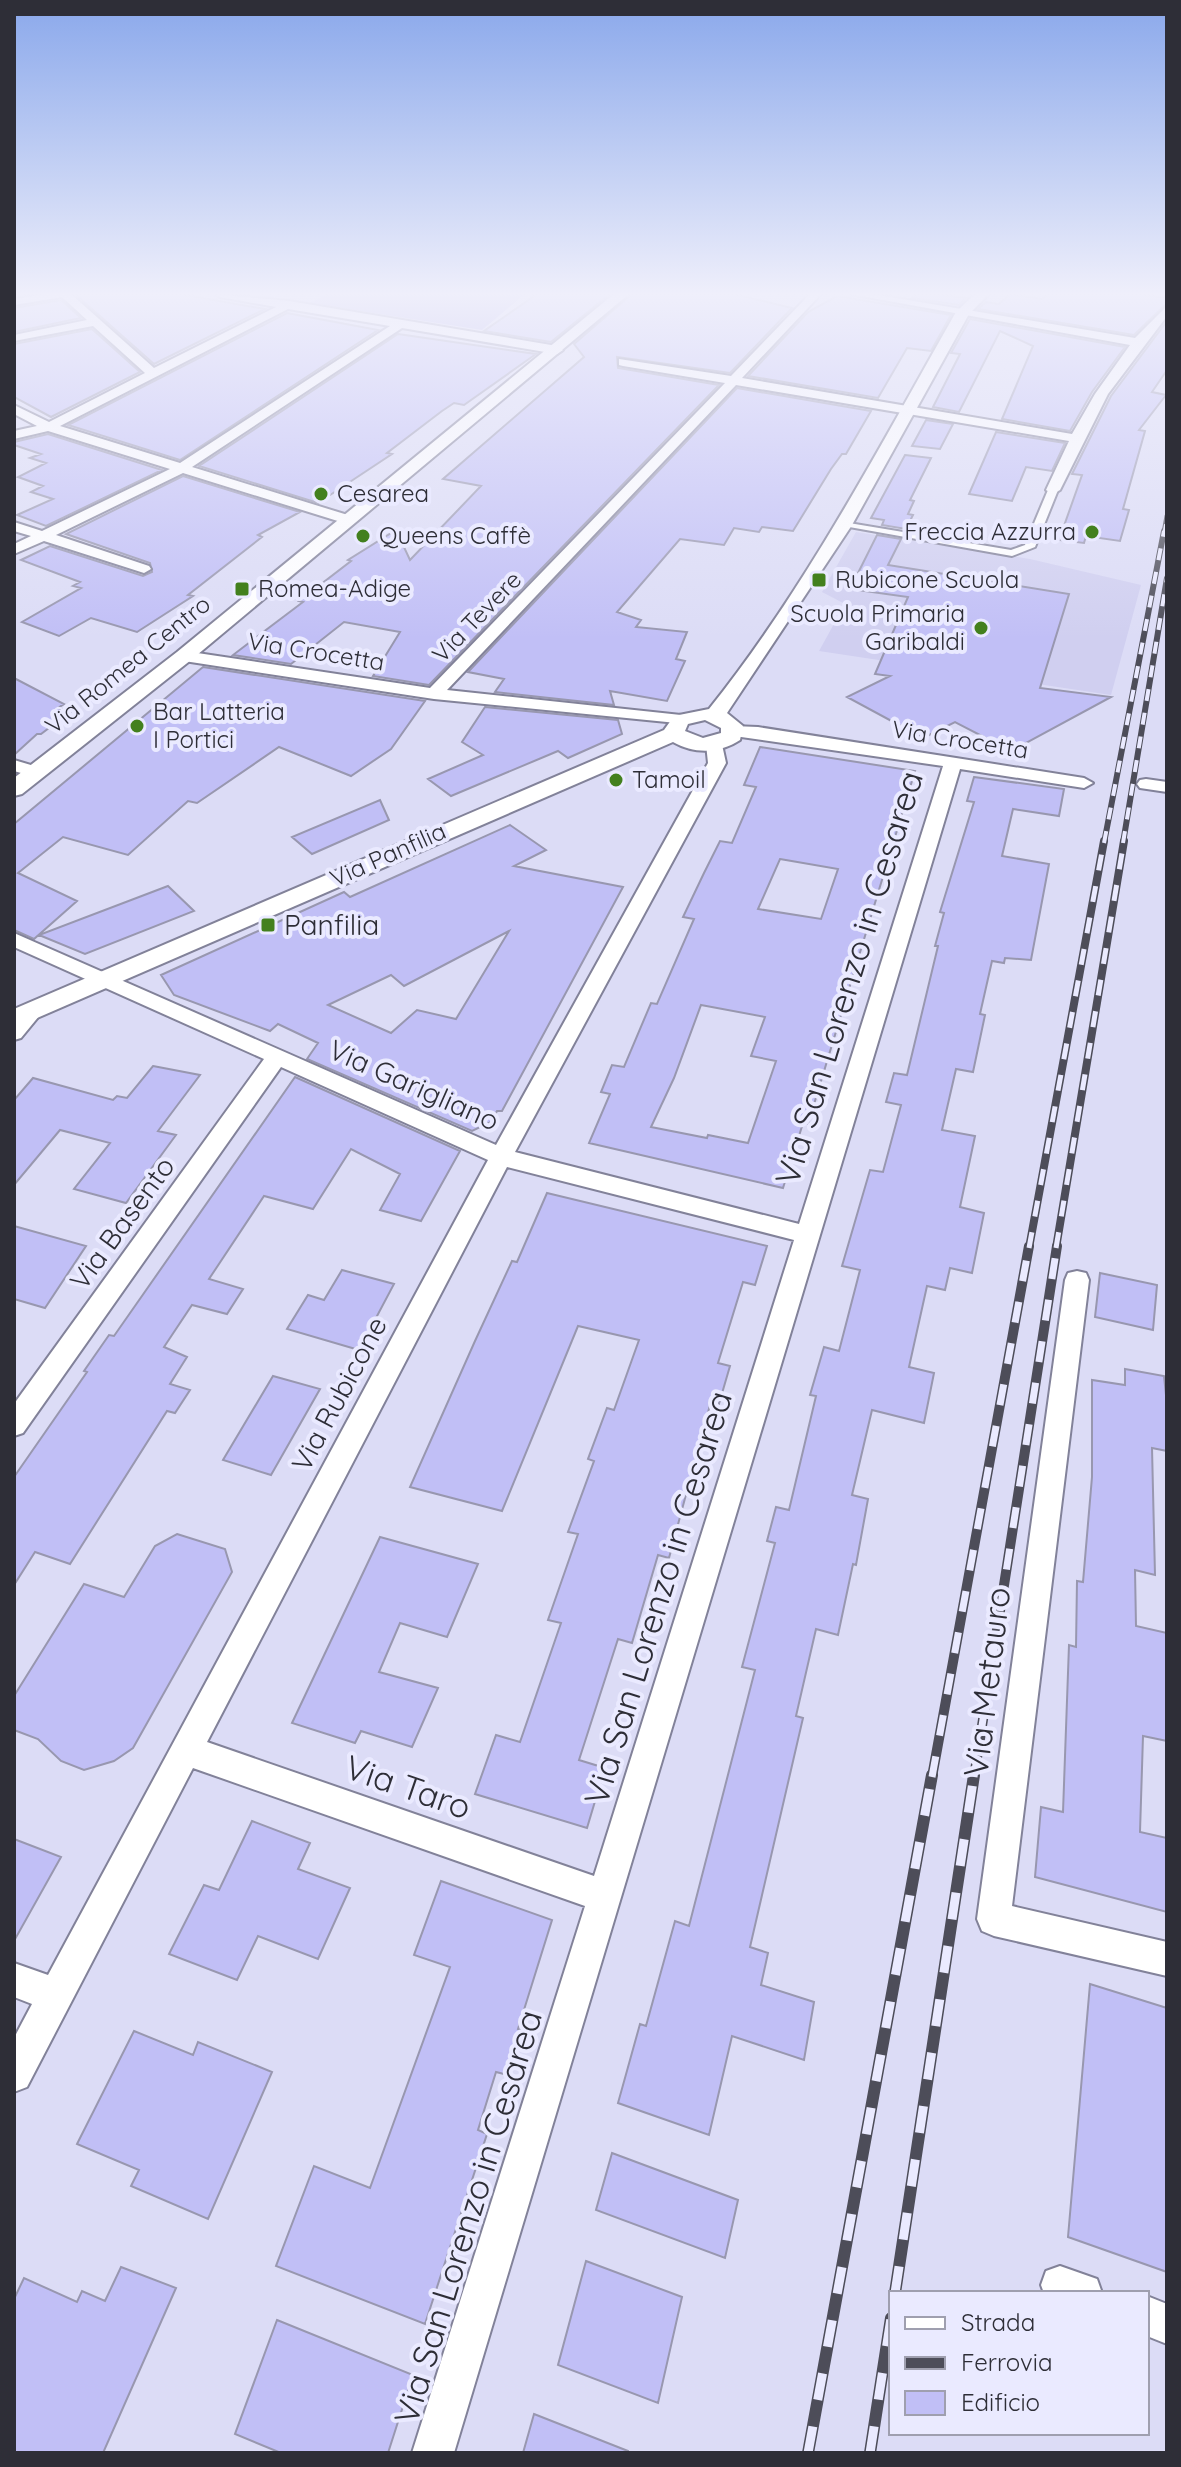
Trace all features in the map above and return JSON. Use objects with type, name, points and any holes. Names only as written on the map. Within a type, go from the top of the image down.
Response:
[{"type":"street","points":[[14,409],[49,427],[307,507],[359,509]]},
{"type":"street","points":[[14,435],[49,427],[84,409]]},
{"type":"street","points":[[14,550],[180,469],[271,409]]},
{"type":"street","name":"Via Romea Centro","points":[[14,789],[184,656],[483,409]]},
{"type":"street","name":"Via Tevere","points":[[434,694],[705,409]]},
{"type":"street","points":[[904,409],[1074,438]]},
{"type":"street","points":[[843,525],[1012,553],[1030,547],[1074,438],[1093,409]]},
{"type":"street","points":[[678,726],[695,744],[724,738],[728,722],[714,716],[737,687],[843,525],[909,410]]},
{"type":"street","points":[[307,507],[359,509]]},
{"type":"street","points":[[14,526],[144,569]]},
{"type":"street","name":"Via Crocetta","points":[[184,656],[434,694],[678,726]]},
{"type":"street","name":"Via Panfilia","points":[[24,1015],[678,726],[696,715],[714,716]]},
{"type":"street","name":"Via Crocetta","points":[[724,738],[758,732],[1084,783]]},
{"type":"street","name":"Via Rubicone","points":[[14,2074],[501,1157],[717,763],[724,738]]},
{"type":"street","name":"Via San Lorenzo in Cesarea","points":[[433,2453],[953,763]]},
{"type":"street","points":[[14,765],[35,772]]},
{"type":"street","points":[[1146,784],[1167,787]]},
{"type":"street","name":"Via Garigliano","points":[[14,939],[501,1157],[808,1235]]},
{"type":"street","points":[[14,1033],[24,1015]]},
{"type":"street","name":"Via Basento","points":[[14,1425],[278,1056]]},
{"type":"street","name":"Via Metauro","points":[[1077,1280],[994,1919],[1167,1959]]},
{"type":"street","name":"Via Taro","points":[[186,1750],[604,1896]]},
{"type":"street","points":[[14,1980],[56,1995]]},
{"type":"shaded area","name":"Scuola Primaria Garibaldi","points":[[856,532],[1030,559],[1141,585],[1111,695],[819,651],[845,604],[822,592]]},
{"type":"building","points":[[36,409],[67,409],[51,417]]},
{"type":"building","points":[[99,409],[257,409],[180,460],[68,425]]},
{"type":"building","points":[[285,409],[445,409],[387,453],[392,454],[318,503],[199,466]]},
{"type":"building","points":[[524,409],[696,409],[429,685],[373,676],[400,632],[344,622],[291,664],[233,655],[303,602],[299,601],[351,561],[348,560],[396,530],[410,560],[481,486],[443,479]]},
{"type":"building","points":[[717,409],[871,411],[846,454],[842,454],[831,469],[793,531],[762,527],[759,532],[734,528],[724,545],[680,539],[617,612],[641,620],[636,627],[687,632],[676,659],[685,661],[667,701],[610,691],[614,705],[495,692],[504,679],[468,672]]},
{"type":"building","points":[[1006,409],[1082,409],[1070,431],[1002,419]]},
{"type":"building","points":[[1104,409],[1155,409],[1139,430],[1145,431],[1123,509],[1129,510],[1120,541],[1086,536],[1084,543],[1059,540],[1082,475],[1072,474]]},
{"type":"building","points":[[926,420],[953,424],[940,449],[912,446]]},
{"type":"building","points":[[996,432],[1065,443],[1052,471],[1026,467],[1012,501],[969,494]]},
{"type":"building","points":[[48,434],[162,470],[46,526],[17,515],[53,499],[31,492],[43,486],[18,477],[46,463],[30,458],[41,454],[14,445],[14,442]]},
{"type":"building","points":[[905,455],[931,458],[910,500],[914,501],[908,514],[913,515],[906,529],[882,525],[884,520],[871,518]]},
{"type":"building","points":[[183,476],[300,512],[258,535],[262,537],[188,595],[193,596],[137,632],[91,618],[59,636],[22,622],[81,588],[73,586],[80,582],[21,560],[50,546],[143,576],[152,572],[150,563],[66,534]]},
{"type":"building","points":[[877,535],[901,539],[888,565],[1069,594],[1040,688],[1111,697],[1011,751],[955,722],[923,738],[847,697],[890,676],[875,674],[908,597],[850,589]]},
{"type":"building","points":[[203,667],[425,701],[391,749],[351,776],[279,747],[197,803],[188,801],[128,855],[63,837],[18,873],[77,901],[34,939],[14,930],[14,824]]},
{"type":"building","points":[[14,678],[64,704],[58,708],[70,712],[37,734],[14,755]]},
{"type":"building","points":[[485,707],[618,720],[622,734],[568,758],[558,751],[451,796],[428,779],[483,755],[462,742]]},
{"type":"building","points":[[760,747],[915,771],[808,1124],[803,1123],[783,1188],[589,1143],[610,1094],[601,1092],[612,1065],[624,1067],[651,1003],[657,1004],[694,919],[683,917],[720,841],[732,843],[756,787],[744,785]],"holes":[[[780,859],[838,869],[821,919],[758,909]],[[701,1005],[765,1017],[751,1056],[776,1061],[748,1143],[651,1127],[674,1078]]]},
{"type":"building","points":[[974,777],[1064,789],[1059,816],[1013,809],[1002,856],[1049,864],[1031,960],[1005,958],[1004,963],[992,961],[980,1014],[985,1015],[973,1072],[956,1069],[942,1130],[975,1136],[960,1207],[984,1213],[972,1273],[950,1268],[945,1290],[927,1286],[909,1367],[934,1373],[924,1423],[872,1410],[852,1495],[868,1499],[856,1565],[853,1564],[838,1635],[816,1629],[796,1716],[803,1718],[750,1947],[768,1953],[761,1985],[814,2002],[804,2060],[732,2036],[709,2135],[618,2103],[640,2024],[646,2026],[675,1921],[689,1926],[755,1670],[742,1667],[775,1543],[767,1541],[776,1507],[789,1510],[816,1396],[810,1395],[824,1347],[839,1351],[860,1270],[842,1266],[870,1170],[883,1172],[901,1105],[886,1102],[894,1073],[907,1075],[938,946],[935,946],[944,913],[940,912],[974,802],[967,801]]},
{"type":"building","points":[[380,800],[389,820],[312,854],[292,837]]},
{"type":"building","points":[[510,825],[546,850],[514,866],[623,887],[502,1111],[497,1111],[491,1122],[472,1131],[307,1059],[318,1043],[278,1024],[270,1031],[174,995],[161,975],[344,892],[350,897]],"holes":[[[509,931],[456,1019],[417,1010],[391,1033],[328,1005],[391,975],[404,986]]]},
{"type":"building","points":[[168,886],[194,911],[85,954],[39,935]]},
{"type":"building","points":[[153,1066],[200,1075],[158,1131],[176,1135],[126,1203],[74,1189],[110,1143],[60,1130],[14,1185],[14,1100],[33,1078],[113,1100],[117,1096],[127,1098]]},
{"type":"building","points":[[295,1077],[460,1151],[421,1221],[380,1210],[400,1174],[351,1149],[313,1209],[264,1196],[209,1279],[243,1289],[227,1314],[192,1305],[164,1347],[187,1357],[170,1384],[190,1390],[175,1413],[167,1411],[70,1564],[35,1552],[14,1585],[14,1477],[109,1335],[114,1336]]},
{"type":"building","points":[[547,1193],[767,1246],[755,1285],[743,1282],[718,1363],[730,1366],[718,1407],[710,1405],[669,1558],[658,1555],[632,1643],[618,1639],[579,1760],[605,1768],[587,1828],[475,1794],[496,1735],[520,1742],[561,1623],[548,1620],[578,1534],[568,1532],[594,1461],[588,1459],[607,1408],[614,1410],[639,1340],[578,1326],[502,1511],[410,1487],[512,1261],[517,1262]]},
{"type":"building","points":[[14,1226],[86,1246],[45,1308],[14,1299]]},
{"type":"building","points":[[342,1270],[394,1284],[359,1350],[287,1329],[308,1295],[324,1300]]},
{"type":"building","points":[[1100,1273],[1157,1285],[1153,1330],[1095,1317]]},
{"type":"building","points":[[1125,1369],[1164,1376],[1167,1405],[1167,1451],[1152,1448],[1155,1575],[1135,1570],[1136,1626],[1167,1633],[1167,1741],[1143,1736],[1140,1832],[1167,1838],[1167,1912],[1035,1877],[1041,1807],[1063,1812],[1069,1645],[1076,1647],[1077,1581],[1083,1582],[1092,1477],[1092,1380],[1125,1385]]},
{"type":"building","points":[[273,1376],[320,1389],[271,1475],[223,1460]]},
{"type":"building","points":[[177,1534],[225,1549],[232,1572],[133,1748],[114,1761],[84,1770],[61,1761],[38,1739],[14,1730],[14,1696],[84,1584],[124,1597],[155,1546]]},
{"type":"building","points":[[380,1537],[478,1564],[447,1637],[400,1623],[379,1672],[438,1688],[412,1747],[361,1731],[355,1743],[292,1723]]},
{"type":"building","points":[[252,1821],[310,1843],[298,1869],[350,1888],[318,1959],[258,1936],[237,1980],[169,1954],[204,1885],[219,1890]]},
{"type":"building","points":[[14,1839],[61,1857],[14,1941]]},
{"type":"building","points":[[441,1881],[552,1920],[518,2029],[521,2030],[508,2075],[496,2072],[478,2130],[487,2134],[425,2324],[276,2266],[314,2166],[370,2188],[450,1967],[414,1955]]},
{"type":"building","points":[[1090,1984],[1167,2008],[1167,2272],[1068,2237]]},
{"type":"building","points":[[134,2031],[193,2055],[198,2042],[272,2072],[208,2219],[131,2186],[139,2170],[77,2144]]},
{"type":"building","points":[[612,2153],[738,2200],[725,2258],[596,2210]]},
{"type":"building","points":[[586,2261],[682,2297],[658,2403],[558,2365]]},
{"type":"building","points":[[121,2267],[176,2288],[103,2453],[14,2453],[14,2299],[24,2278],[77,2302],[82,2291],[105,2301]]},
{"type":"building","points":[[277,2320],[413,2375],[388,2453],[281,2453],[235,2434]]},
{"type":"building","points":[[534,2414],[628,2451],[628,2453],[523,2453]]},
{"type":"railway","points":[[1164,533],[1167,516]]},
{"type":"railway","points":[[1104,843],[1164,531]]},
{"type":"railway","points":[[1123,843],[1167,578]]},
{"type":"railway","points":[[1029,1248],[1104,841]]},
{"type":"railway","points":[[1056,1248],[1124,841]]},
{"type":"railway","points":[[932,1777],[1029,1246]]},
{"type":"railway","points":[[974,1777],[1057,1246]]},
{"type":"railway","points":[[808,2453],[932,1775]]},
{"type":"railway","points":[[895,2291],[974,1775]]},
{"type":"railway","points":[[870,2453],[889,2331]]},
{"type":"place","name":"Cesarea","points":[[321,494]]},
{"type":"place","name":"Freccia Azzurra","points":[[1092,532]]},
{"type":"place","name":"Queens Caffè","points":[[363,536]]},
{"type":"place","name":"Rubicone Scuola","points":[[819,580]]},
{"type":"place","name":"Romea-Adige","points":[[242,589]]},
{"type":"place","name":"Scuola Primaria Garibaldi","points":[[981,628]]},
{"type":"place","name":"Bar Latteria I Portici","points":[[137,726]]},
{"type":"place","name":"Tamoil","points":[[616,780]]},
{"type":"place","name":"Panfilia","points":[[268,925]]}]
